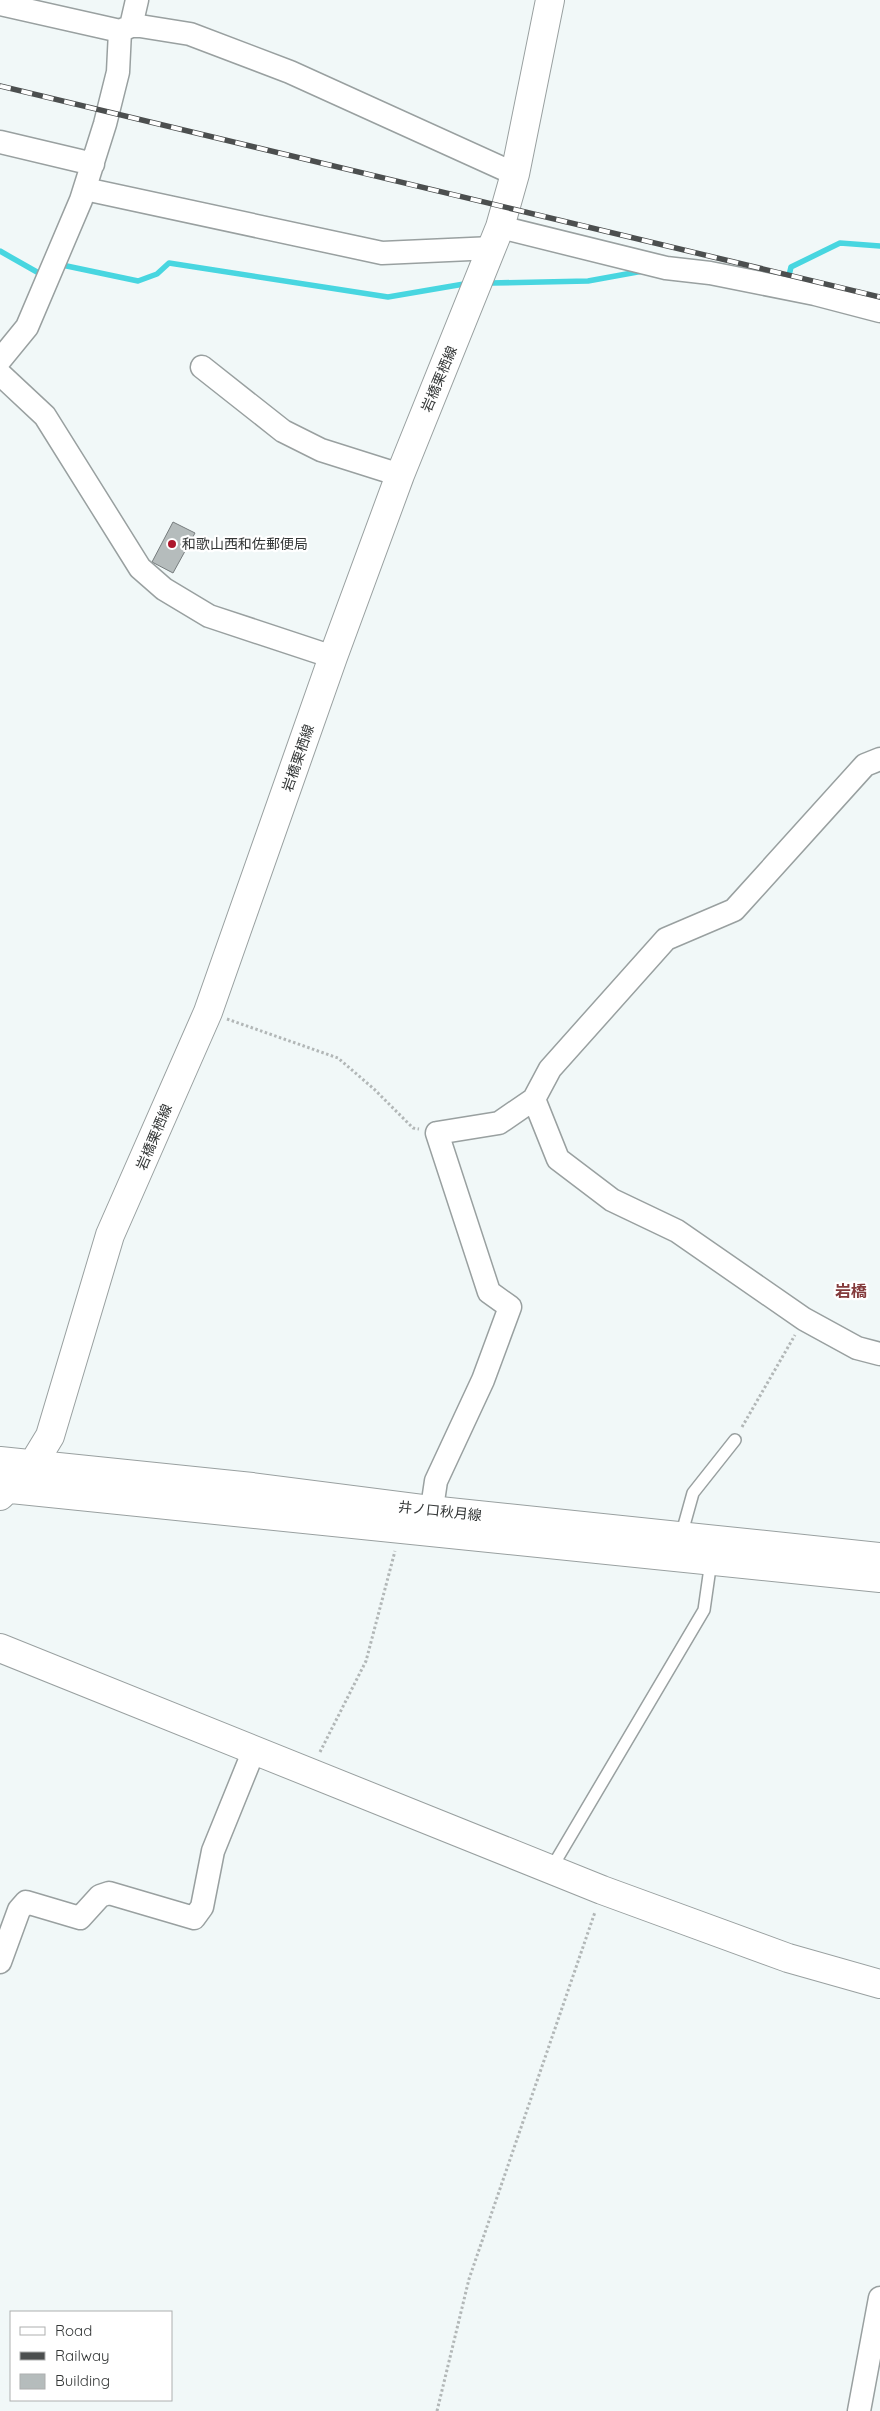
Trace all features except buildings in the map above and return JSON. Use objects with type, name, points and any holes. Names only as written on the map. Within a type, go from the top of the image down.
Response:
[{"type":"main road","name":"岩橋栗栖線","points":[[3,1491],[33,1464],[50,1436],[110,1236],[208,1012],[333,657],[400,475],[497,237],[515,174],[550,0]]},
{"type":"main road","name":"井ノ口秋月線","points":[[0,1461],[252,1487],[430,1521],[711,1560],[880,1578]]},
{"type":"main road","name":"井ノ口秋月線","points":[[3,1491],[399,1528],[430,1521],[681,1536],[880,1557]]},
{"type":"main road","points":[[0,1648],[602,1890],[788,1958],[880,1984]]},
{"type":"street","points":[[0,360],[27,327],[85,189],[118,72],[126,29],[137,0]]},
{"type":"street","points":[[0,4],[74,10],[126,29],[190,34],[290,72],[515,174]]},
{"type":"street","points":[[0,142],[93,164]]},
{"type":"street","points":[[85,189],[382,253],[497,237],[666,268],[710,273],[880,311]]},
{"type":"street","points":[[202,367],[283,432],[321,450],[400,475]]},
{"type":"street","points":[[0,374],[45,416],[140,568],[164,589],[209,616],[333,657]]},
{"type":"street","points":[[430,1521],[436,1481],[483,1380],[510,1307],[488,1292],[437,1133],[499,1123],[534,1099],[550,1069],[666,939],[734,910],[865,765],[880,759]]},
{"type":"street","points":[[534,1099],[558,1159],[612,1200],[677,1231],[804,1319],[857,1348],[880,1354]]},
{"type":"street","points":[[0,1962],[18,1910],[26,1902],[80,1918],[100,1896],[109,1893],[194,1918],[202,1907],[213,1851],[254,1750]]},
{"type":"street","points":[[859,2411],[880,2298]]},
{"type":"lane","points":[[681,1536],[693,1493],[735,1440]]},
{"type":"lane","points":[[551,1869],[704,1610],[711,1560]]},
{"type":"path","points":[[208,1012],[338,1058],[374,1089],[414,1128],[437,1133]]},
{"type":"path","points":[[735,1440],[804,1319]]},
{"type":"path","points":[[310,1773],[366,1660],[399,1528]]},
{"type":"path","points":[[437,2411],[469,2279],[602,1890]]},
{"type":"waterway","points":[[787,284],[791,267],[840,243],[880,246]]},
{"type":"waterway","points":[[0,251],[44,276]]},
{"type":"waterway","points":[[60,268],[62,265],[138,281],[157,274],[169,263],[388,297],[464,284]]},
{"type":"waterway","points":[[492,283],[588,281],[643,271]]},
{"type":"railway","points":[[0,86],[880,297]]},
{"type":"place","name":"和歌山西和佐郵便局","points":[[172,544]]},
{"type":"district","name":"岩橋","points":[[851,1291]]}]
